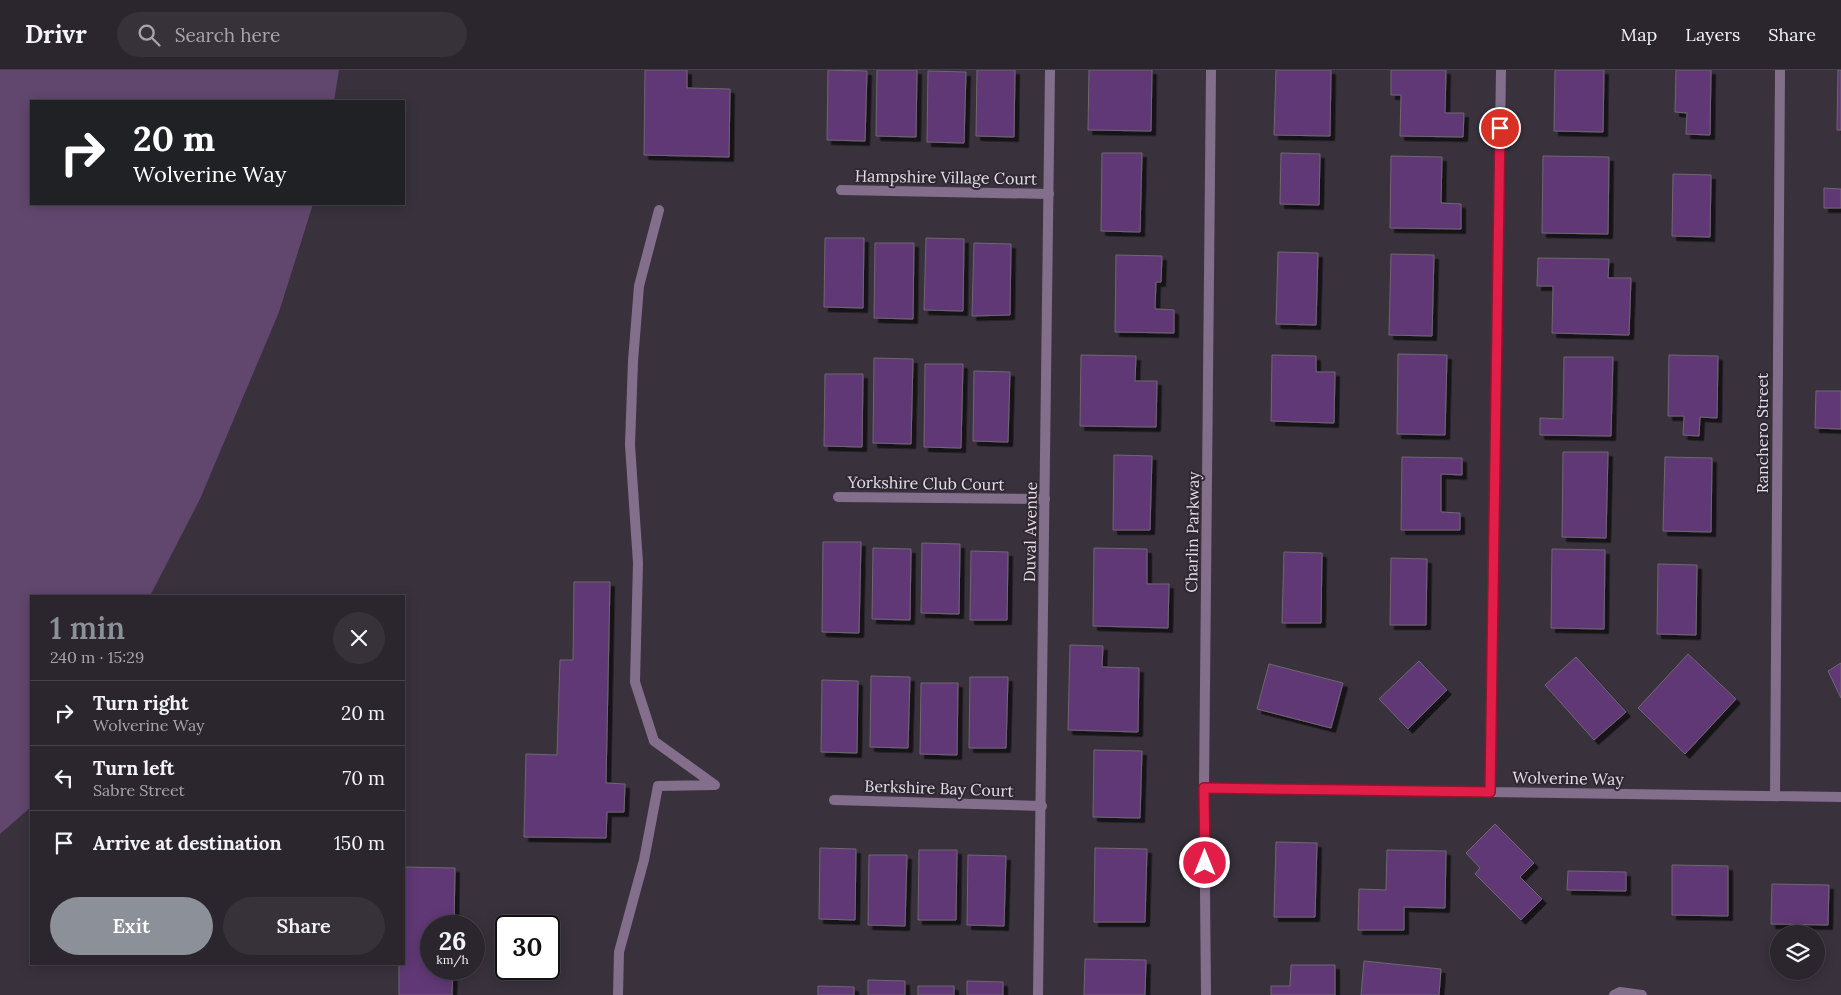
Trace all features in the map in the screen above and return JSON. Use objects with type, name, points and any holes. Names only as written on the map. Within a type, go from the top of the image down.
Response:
[{"type":"street","name":"Duval Avenue","points":[[1038,995],[1042,806],[1050,70]]},
{"type":"street","name":"Charlin Parkway","points":[[1206,995],[1204,788],[1211,70]]},
{"type":"street","points":[[1490,792],[1501,70]]},
{"type":"street","name":"Ranchero Street","points":[[1774,796],[1780,70]]},
{"type":"street","name":"Hampshire Village Court","points":[[841,190],[1049,194]]},
{"type":"street","points":[[618,995],[619,952],[644,860],[658,786],[715,785],[654,741],[635,682],[638,563],[630,445],[633,361],[639,286],[659,210]]},
{"type":"street","name":"Yorkshire Club Court","points":[[838,497],[1045,499]]},
{"type":"street","name":"Wolverine Way","points":[[1204,788],[1841,797]]},
{"type":"street","name":"Berkshire Bay Court","points":[[834,800],[1042,806]]},
{"type":"street","points":[[1614,995],[1620,992],[1642,995]]},
{"type":"shaded area","points":[[0,70],[339,70],[334,100],[30,100],[30,205],[313,205],[279,312],[200,499],[151,595],[30,595],[30,808],[0,834]]},
{"type":"building","points":[[645,70],[687,70],[687,88],[730,89],[729,157],[644,155]]},
{"type":"building","points":[[828,70],[867,71],[865,141],[827,140]]},
{"type":"building","points":[[877,70],[917,70],[916,137],[876,136]]},
{"type":"building","points":[[977,70],[1015,70],[1014,137],[976,136]]},
{"type":"building","points":[[1089,70],[1152,70],[1151,131],[1088,130]]},
{"type":"building","points":[[1276,70],[1331,70],[1330,136],[1274,135]]},
{"type":"building","points":[[1391,70],[1446,70],[1445,113],[1464,113],[1463,137],[1400,136],[1401,95],[1391,95]]},
{"type":"building","points":[[1555,70],[1604,70],[1603,132],[1554,131]]},
{"type":"building","points":[[1676,70],[1711,70],[1710,135],[1686,134],[1687,113],[1675,112]]},
{"type":"building","points":[[1838,70],[1841,70],[1841,130],[1837,130]]},
{"type":"building","points":[[928,71],[966,72],[964,143],[927,142]]},
{"type":"building","points":[[1102,153],[1142,153],[1140,232],[1101,231]]},
{"type":"building","points":[[1281,153],[1320,154],[1319,205],[1280,204]]},
{"type":"building","points":[[1391,156],[1442,157],[1441,203],[1461,204],[1461,229],[1390,228]]},
{"type":"building","points":[[1543,156],[1609,157],[1608,234],[1542,233]]},
{"type":"building","points":[[1673,174],[1711,175],[1710,237],[1672,236]]},
{"type":"building","points":[[1824,188],[1841,189],[1841,208],[1824,208]]},
{"type":"building","points":[[825,238],[864,238],[863,308],[824,307]]},
{"type":"building","points":[[926,238],[964,239],[963,311],[924,310]]},
{"type":"building","points":[[875,243],[914,243],[913,319],[874,318]]},
{"type":"building","points":[[974,243],[1011,244],[1010,315],[972,316]]},
{"type":"building","points":[[1278,252],[1318,253],[1316,325],[1276,324]]},
{"type":"building","points":[[1391,254],[1434,255],[1432,336],[1389,335]]},
{"type":"building","points":[[1116,255],[1162,256],[1161,282],[1156,282],[1155,309],[1174,310],[1174,333],[1115,332]]},
{"type":"building","points":[[1538,258],[1609,259],[1608,278],[1631,278],[1629,335],[1552,333],[1553,286],[1537,286]]},
{"type":"building","points":[[1398,354],[1447,355],[1445,435],[1397,434]]},
{"type":"building","points":[[1081,355],[1136,356],[1135,381],[1157,381],[1156,427],[1080,426]]},
{"type":"building","points":[[1272,355],[1316,356],[1316,372],[1335,372],[1334,423],[1271,421]]},
{"type":"building","points":[[1669,355],[1718,356],[1717,418],[1700,417],[1699,436],[1683,435],[1684,416],[1668,416]]},
{"type":"building","points":[[1564,357],[1613,357],[1611,436],[1540,435],[1540,418],[1563,419]]},
{"type":"building","points":[[874,358],[913,359],[911,444],[873,443]]},
{"type":"building","points":[[925,364],[963,364],[961,448],[924,447]]},
{"type":"building","points":[[974,371],[1010,372],[1008,442],[973,441]]},
{"type":"building","points":[[825,374],[863,374],[862,447],[824,446]]},
{"type":"building","points":[[1816,391],[1841,391],[1841,429],[1815,428]]},
{"type":"building","points":[[1563,452],[1608,452],[1606,538],[1562,537]]},
{"type":"building","points":[[1114,455],[1152,456],[1150,530],[1113,530]]},
{"type":"building","points":[[1402,457],[1462,458],[1462,475],[1441,474],[1441,512],[1460,513],[1460,530],[1401,530]]},
{"type":"building","points":[[1665,457],[1712,458],[1711,532],[1663,531]]},
{"type":"building","points":[[823,542],[861,542],[859,633],[822,632]]},
{"type":"building","points":[[922,543],[960,544],[959,614],[921,613]]},
{"type":"building","points":[[873,548],[911,549],[910,620],[872,619]]},
{"type":"building","points":[[1094,548],[1147,549],[1147,584],[1169,584],[1168,628],[1093,626]]},
{"type":"building","points":[[1552,549],[1605,550],[1604,629],[1551,628]]},
{"type":"building","points":[[971,551],[1008,552],[1007,620],[970,620]]},
{"type":"building","points":[[1284,552],[1322,553],[1321,623],[1282,623]]},
{"type":"building","points":[[1391,558],[1427,559],[1426,625],[1390,625]]},
{"type":"building","points":[[1658,564],[1697,565],[1696,635],[1657,634]]},
{"type":"building","points":[[574,582],[610,582],[606,783],[625,784],[624,812],[607,812],[606,838],[524,837],[526,754],[557,755],[560,660],[573,660]]},
{"type":"building","points":[[1070,645],[1103,646],[1102,667],[1139,668],[1138,732],[1068,730]]},
{"type":"building","points":[[1688,654],[1736,699],[1685,754],[1638,708]]},
{"type":"building","points":[[1576,657],[1626,712],[1594,740],[1545,685]]},
{"type":"building","points":[[1419,661],[1447,690],[1408,729],[1379,699]]},
{"type":"building","points":[[1841,663],[1841,698],[1828,671]]},
{"type":"building","points":[[1269,664],[1343,683],[1331,728],[1257,709]]},
{"type":"building","points":[[871,676],[910,677],[908,748],[870,747]]},
{"type":"building","points":[[970,677],[1008,677],[1006,748],[969,748]]},
{"type":"building","points":[[822,680],[858,681],[857,753],[821,752]]},
{"type":"building","points":[[921,683],[958,683],[957,755],[920,754]]},
{"type":"building","points":[[1094,750],[1142,751],[1140,818],[1093,817]]},
{"type":"building","points":[[1495,824],[1534,863],[1520,877],[1542,899],[1521,920],[1475,874],[1480,868],[1466,853]]},
{"type":"building","points":[[1276,842],[1317,843],[1315,917],[1274,917]]},
{"type":"building","points":[[820,848],[856,849],[855,920],[819,919]]},
{"type":"building","points":[[1095,848],[1147,849],[1145,922],[1094,922]]},
{"type":"building","points":[[919,850],[957,850],[956,920],[918,920]]},
{"type":"building","points":[[1387,850],[1446,851],[1445,908],[1404,907],[1404,930],[1358,930],[1359,889],[1386,890]]},
{"type":"building","points":[[869,855],[907,855],[905,926],[868,925]]},
{"type":"building","points":[[968,855],[1006,856],[1004,926],[967,925]]},
{"type":"building","points":[[1672,865],[1728,866],[1728,916],[1672,915]]},
{"type":"building","points":[[405,867],[455,868],[454,915],[420,915],[420,980],[453,980],[452,995],[399,995],[399,965],[405,965]]},
{"type":"building","points":[[1568,871],[1626,872],[1626,891],[1567,890]]},
{"type":"building","points":[[1772,884],[1829,885],[1828,925],[1771,924]]},
{"type":"building","points":[[1085,959],[1146,960],[1145,995],[1084,995]]},
{"type":"building","points":[[1364,961],[1441,969],[1439,995],[1361,995]]},
{"type":"building","points":[[1291,965],[1335,965],[1335,995],[1271,995],[1271,986],[1290,986]]},
{"type":"building","points":[[868,980],[905,981],[905,995],[868,995]]},
{"type":"building","points":[[967,981],[1003,982],[1003,995],[967,995]]},
{"type":"building","points":[[818,986],[854,987],[854,995],[818,995]]},
{"type":"building","points":[[918,986],[954,986],[954,995],[918,995]]},
{"type":"route","points":[[1205,863],[1204,788],[1490,792],[1500,128]]}]
